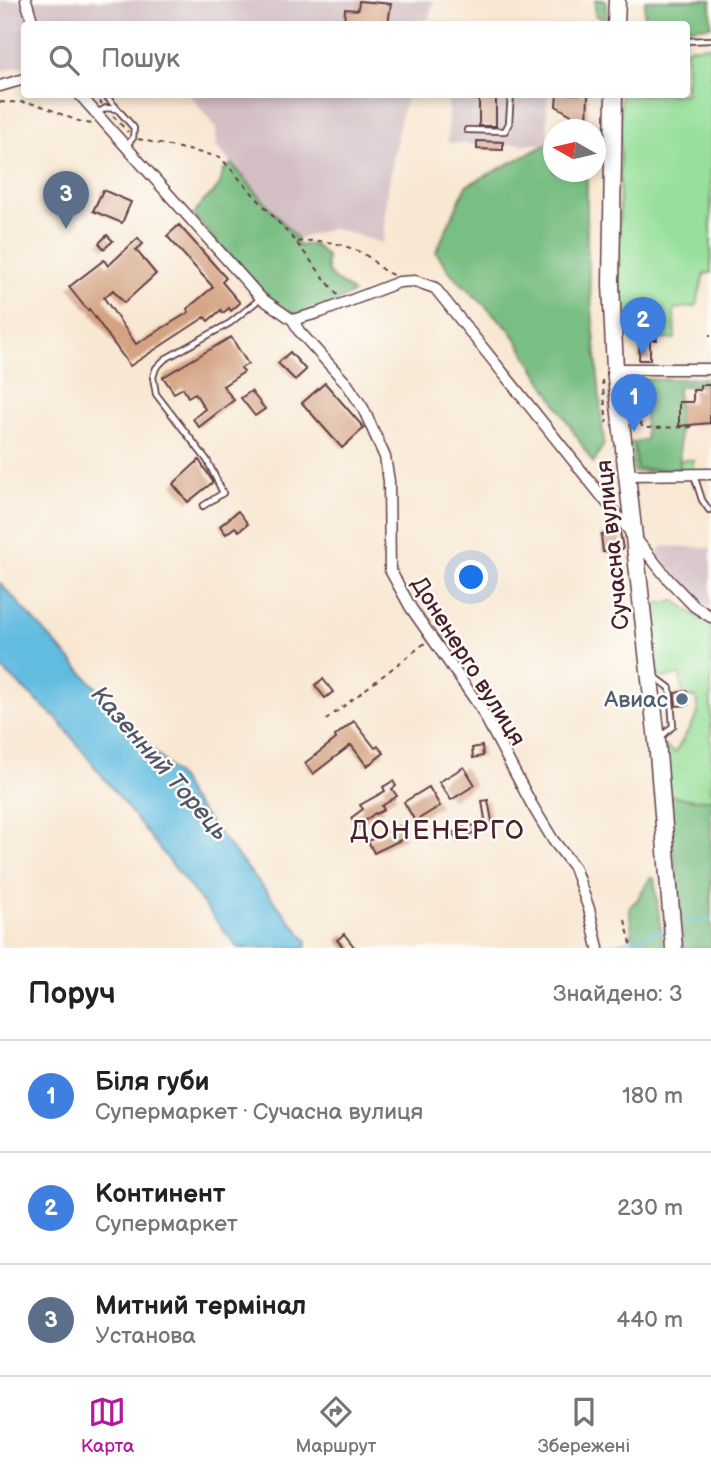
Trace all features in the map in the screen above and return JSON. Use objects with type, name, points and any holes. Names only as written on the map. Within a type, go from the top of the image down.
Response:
[{"type":"main road","points":[[616,21],[617,0]]},
{"type":"main road","name":"Сучасна вулиця","points":[[614,98],[611,284],[615,369],[657,741],[673,946]]},
{"type":"street","points":[[26,0],[32,21]]},
{"type":"street","points":[[0,86],[21,80]]},
{"type":"street","name":"Доненерго вулиця","points":[[84,98],[102,111],[108,125],[130,142],[261,298],[293,320],[299,331],[347,384],[363,408],[385,457],[389,481],[390,570],[407,601],[480,708],[553,840],[574,867],[598,948]]},
{"type":"street","points":[[293,320],[400,282],[415,281],[435,288],[668,579],[694,606],[711,617]]},
{"type":"street","points":[[615,369],[711,369]]},
{"type":"street","points":[[627,475],[711,474]]},
{"type":"lane","points":[[690,41],[711,40]]},
{"type":"lane","points":[[108,98],[134,128],[130,142]]},
{"type":"lane","points":[[467,130],[505,131],[509,123],[511,98]]},
{"type":"lane","points":[[102,111],[118,109]]},
{"type":"lane","points":[[203,506],[223,493],[207,460],[156,394],[153,377],[156,368],[165,359],[230,323],[261,298]]},
{"type":"lane","points":[[694,474],[702,500],[709,510]]},
{"type":"path","points":[[95,98],[102,111],[130,142],[220,157],[296,242],[344,303]]},
{"type":"path","points":[[0,102],[31,103],[54,110],[75,121],[108,125]]},
{"type":"path","points":[[296,242],[332,242],[365,255],[387,273],[398,273]]},
{"type":"path","points":[[602,380],[607,424]]},
{"type":"path","points":[[629,419],[638,418],[643,428],[693,427]]},
{"type":"path","points":[[326,720],[433,637]]},
{"type":"path","points":[[625,920],[631,946]]},
{"type":"shaded area","points":[[0,0],[434,0],[428,21],[21,21],[21,67],[0,71]]},
{"type":"shaded area","points":[[192,98],[406,98],[386,199],[383,243],[333,228],[297,239],[217,147],[216,128]]},
{"type":"shaded area","points":[[448,98],[547,98],[547,119],[543,119],[543,144],[504,144],[503,150],[477,149],[477,144],[448,143]]},
{"type":"shaded area","points":[[663,546],[711,548],[711,608],[696,599],[657,553]]},
{"type":"green space","points":[[595,0],[606,0],[606,21],[595,15]]},
{"type":"green space","points":[[645,0],[711,0],[711,26],[690,28],[690,21],[644,21]]},
{"type":"green space","points":[[711,46],[711,273],[704,274],[696,306],[674,309],[675,339],[659,339],[659,332],[618,334],[621,98],[690,98],[690,48]]},
{"type":"green space","points":[[543,146],[543,182],[587,182],[587,253],[604,444],[593,463],[511,331],[451,273],[436,252],[466,186]]},
{"type":"green space","points":[[232,164],[297,239],[298,246],[311,244],[320,250],[327,257],[331,276],[353,293],[319,309],[298,314],[286,311],[258,289],[194,215],[215,191],[223,171]]},
{"type":"green space","points":[[711,378],[711,385],[678,386],[680,469],[637,469],[634,442],[646,440],[645,414],[636,414],[636,408],[631,408],[629,392],[632,380]]},
{"type":"green space","points":[[634,442],[637,469],[680,468],[680,460],[693,460],[693,471],[634,472],[629,443]]},
{"type":"green space","points":[[675,601],[711,626],[711,799],[695,800],[667,795],[664,746],[675,753],[698,714],[696,697],[684,697],[680,675],[663,678],[655,672],[645,605]]},
{"type":"green space","points":[[667,795],[695,800],[711,799],[711,948],[684,948]]},
{"type":"green space","points":[[650,878],[654,878],[663,946],[634,948],[629,907],[637,900]]},
{"type":"water","name":"Казенний Торець","points":[[0,583],[181,780],[189,797],[307,941],[306,948],[238,948],[58,720],[0,667]]},
{"type":"building","points":[[359,1],[391,4],[388,21],[344,21],[345,9],[358,10]]},
{"type":"building","points":[[479,98],[496,98],[496,126],[479,126]]},
{"type":"building","points":[[557,98],[588,98],[587,119],[578,119],[556,106]]},
{"type":"building","points":[[477,141],[503,142],[503,150],[477,149]]},
{"type":"building","points":[[103,190],[131,202],[122,223],[93,211]]},
{"type":"building","points":[[179,225],[226,278],[222,282],[240,303],[231,311],[229,308],[223,313],[221,310],[208,321],[205,317],[130,366],[89,309],[88,311],[69,287],[104,260],[108,266],[138,238],[143,244],[136,250],[156,274],[124,303],[113,290],[104,298],[136,344],[189,312],[187,309],[213,287],[167,236]]},
{"type":"building","points":[[107,235],[113,241],[104,249],[99,243]]},
{"type":"building","points":[[656,333],[657,340],[650,340],[650,360],[639,360],[640,334]]},
{"type":"building","points":[[231,337],[248,364],[241,368],[244,372],[223,386],[234,400],[199,427],[193,419],[205,409],[195,393],[188,397],[183,388],[174,393],[163,377]]},
{"type":"building","points":[[290,352],[306,370],[295,380],[278,363]]},
{"type":"building","points":[[325,383],[364,428],[342,448],[302,403]]},
{"type":"building","points":[[700,385],[710,385],[710,423],[679,426],[679,402],[693,402],[693,390],[700,390]]},
{"type":"building","points":[[251,391],[265,409],[255,416],[241,398]]},
{"type":"building","points":[[199,460],[213,482],[188,502],[173,484]]},
{"type":"building","points":[[238,511],[248,524],[239,531],[235,527],[226,534],[220,526]]},
{"type":"building","points":[[620,532],[623,549],[603,552],[601,535]]},
{"type":"building","points":[[323,679],[333,692],[325,698],[315,685]]},
{"type":"building","name":"Авиас","points":[[687,691],[688,705],[676,706],[675,693]]},
{"type":"building","points":[[354,721],[375,748],[378,746],[384,753],[367,766],[351,745],[313,774],[305,763]]},
{"type":"building","points":[[482,746],[483,756],[473,758],[472,748]]},
{"type":"building","points":[[464,767],[475,785],[451,800],[439,782]]},
{"type":"building","points":[[393,781],[396,786],[392,789],[397,796],[382,806],[384,810],[375,813],[357,827],[351,818],[363,809],[360,805],[385,791],[383,787]]},
{"type":"building","points":[[429,787],[440,806],[415,821],[404,802]]},
{"type":"building","points":[[488,800],[493,826],[475,829],[476,831],[458,842],[453,833],[470,822],[473,826],[485,819],[482,801]]},
{"type":"building","points":[[399,826],[405,838],[374,853],[368,841]]},
{"type":"building","points":[[344,934],[355,948],[344,948],[337,940]]},
{"type":"waterway","points":[[677,926],[706,918],[711,920]]},
{"type":"waterway","points":[[602,948],[667,929]]},
{"type":"place","name":"Митний термінал","points":[[66,229]]},
{"type":"place","name":"Континент","points":[[643,355]]},
{"type":"place","name":"Біля губи","points":[[634,432]]},
{"type":"place","name":"Авиас","points":[[682,699]]},
{"type":"district","name":"ДОНЕНЕРГО","points":[[438,830]]}]
